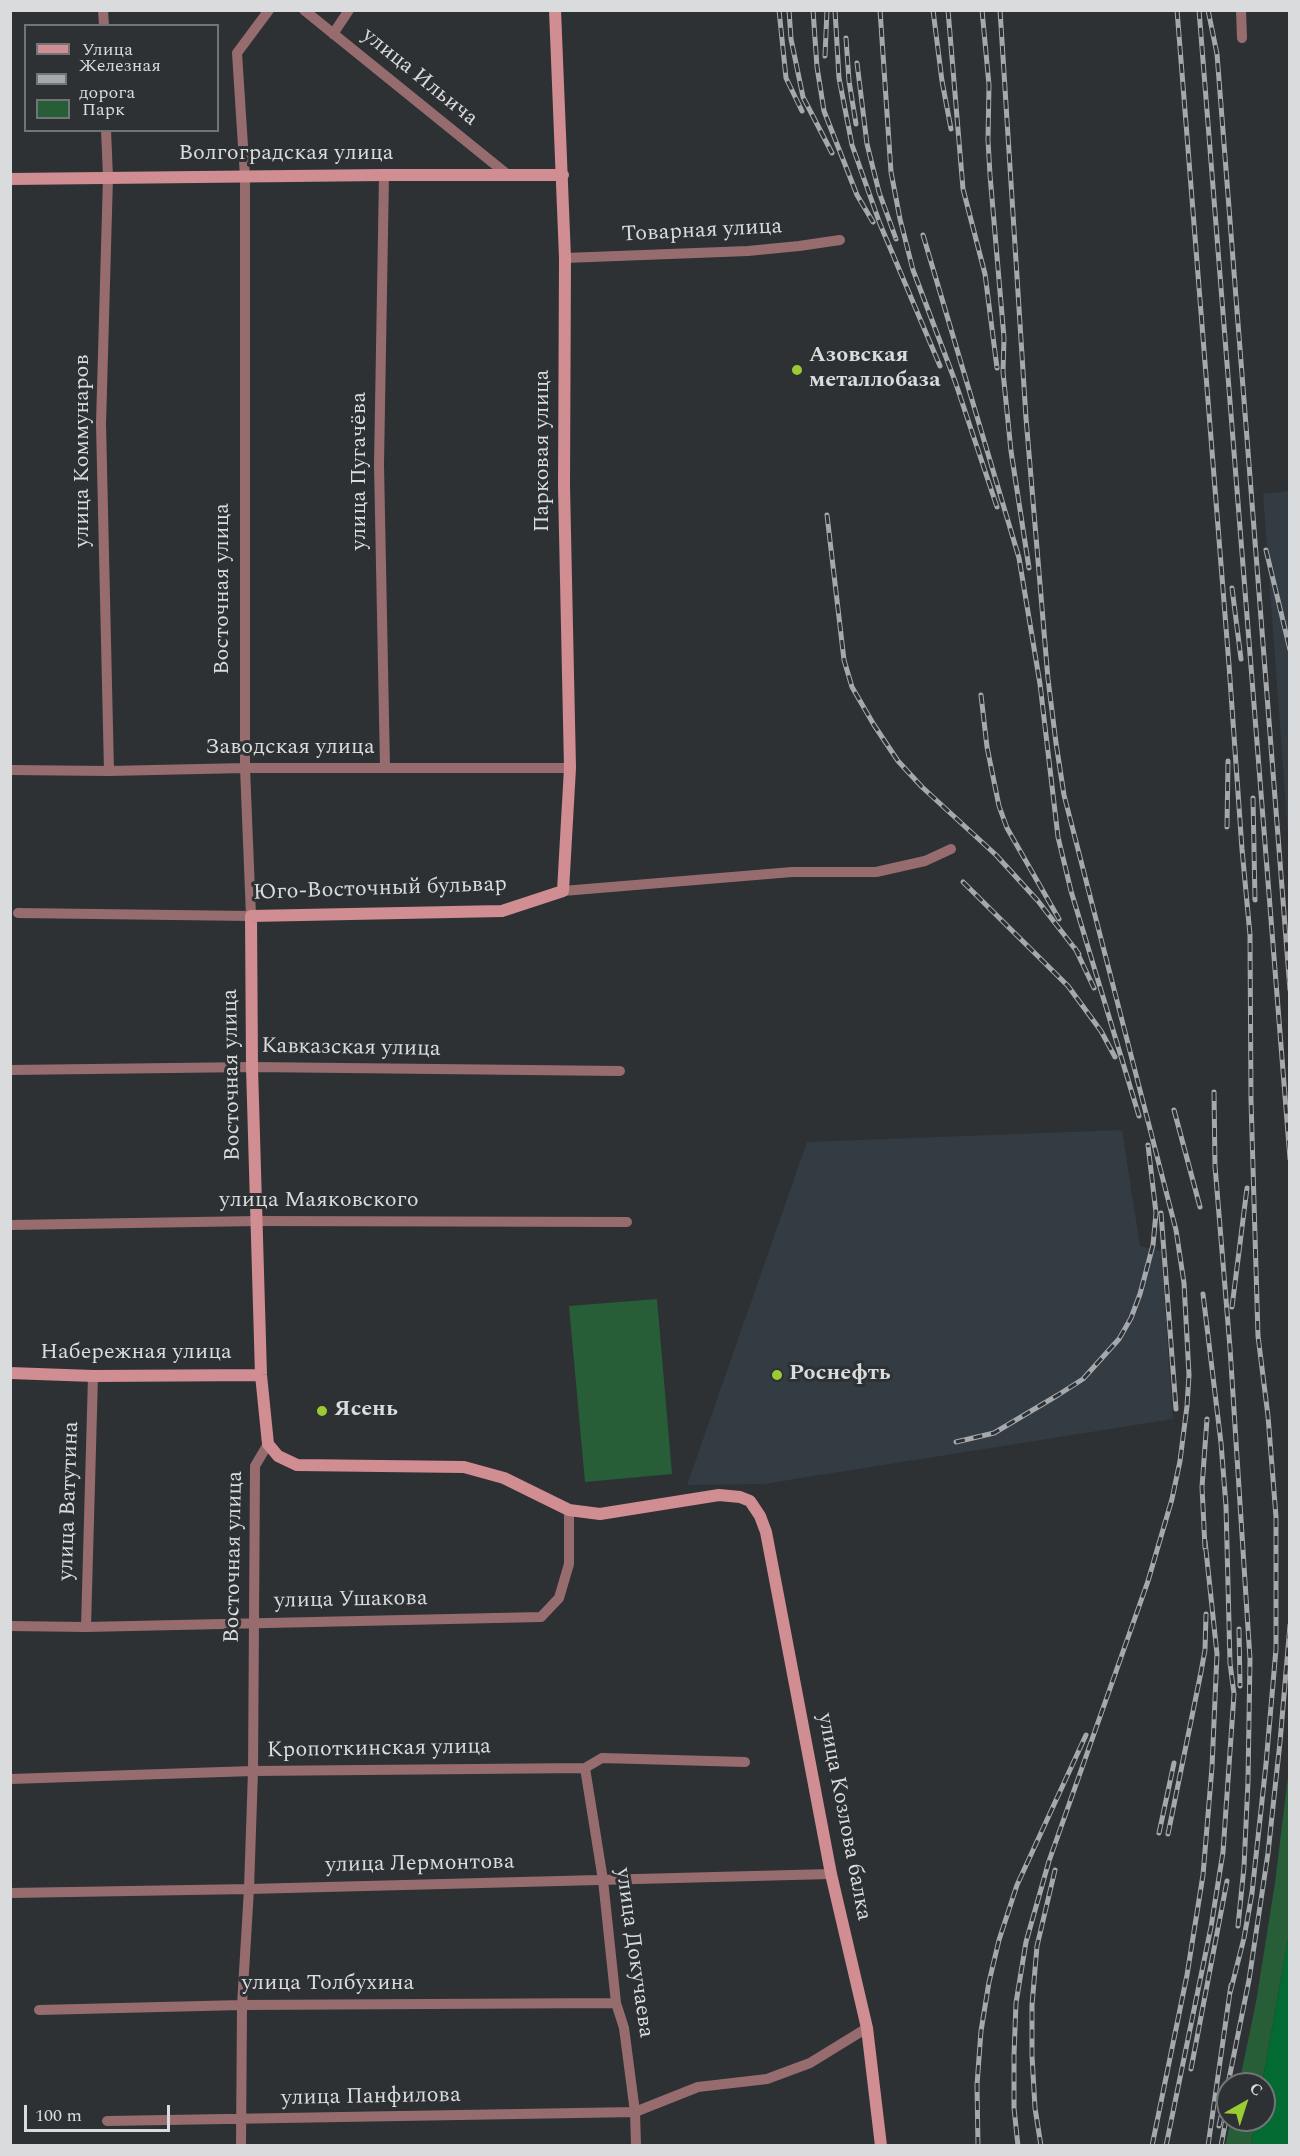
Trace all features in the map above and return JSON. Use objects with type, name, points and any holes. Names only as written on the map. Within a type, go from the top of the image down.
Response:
[{"type":"main road","name":"Парковая улица","points":[[555,10],[565,258],[564,486],[570,768],[563,891]]},
{"type":"main road","name":"Волгоградская улица","points":[[10,179],[384,175],[563,176]]},
{"type":"main road","name":"Юго-Восточный бульвар","points":[[251,916],[502,911],[563,891]]},
{"type":"main road","name":"Восточная улица","points":[[251,916],[252,1067],[261,1375],[268,1444]]},
{"type":"main road","name":"Набережная улица","points":[[10,1373],[93,1376],[261,1375]]},
{"type":"main road","points":[[268,1444],[278,1456],[297,1465],[464,1467],[504,1478],[569,1510]]},
{"type":"main road","name":"улица Козлова балка","points":[[569,1510],[600,1514],[718,1495],[740,1497],[750,1501],[760,1516],[766,1532],[831,1874],[867,2028],[881,2145]]},
{"type":"street","name":"Восточная улица","points":[[251,916],[245,768],[244,177],[237,53],[269,10]]},
{"type":"street","name":"улица Ильича","points":[[304,10],[508,175]]},
{"type":"street","points":[[333,34],[349,10]]},
{"type":"street","points":[[1241,10],[1242,38]]},
{"type":"street","name":"улица Коммунаров","points":[[106,132],[108,177],[101,424],[109,771]]},
{"type":"street","name":"улица Пугачёва","points":[[384,175],[379,464],[385,768]]},
{"type":"street","name":"Товарная улица","points":[[565,258],[748,251],[840,240]]},
{"type":"street","name":"Заводская улица","points":[[10,770],[570,768]]},
{"type":"street","name":"Юго-Восточный бульвар","points":[[563,891],[792,872],[876,872],[925,861],[951,849]]},
{"type":"street","name":"Юго-Восточный бульвар","points":[[18,913],[251,916]]},
{"type":"street","name":"Кавказская улица","points":[[10,1070],[252,1067],[620,1071]]},
{"type":"street","name":"улица Маяковского","points":[[10,1225],[258,1221],[627,1222]]},
{"type":"street","name":"улица Ватутина","points":[[86,1627],[93,1376]]},
{"type":"street","name":"Восточная улица","points":[[242,2145],[242,2004],[253,1771],[255,1466],[268,1444]]},
{"type":"street","name":"улица Ушакова","points":[[10,1626],[86,1627],[541,1617],[559,1598],[569,1564],[569,1510]]},
{"type":"street","name":"Кропоткинская улица","points":[[10,1779],[253,1771],[585,1768],[602,1758],[745,1762]]},
{"type":"street","name":"улица Докучаева","points":[[585,1768],[603,1880],[616,2003],[624,2028],[635,2112],[636,2145]]},
{"type":"street","name":"улица Лермонтова","points":[[10,1893],[831,1874]]},
{"type":"street","name":"улица Толбухина","points":[[39,2010],[242,2004],[616,2003]]},
{"type":"street","points":[[635,2112],[698,2087],[767,2079],[810,2063],[867,2028]]},
{"type":"street","name":"улица Панфилова","points":[[107,2121],[635,2112]]},
{"type":"shaded area","points":[[1290,491],[1289,849],[1263,494]]},
{"type":"shaded area","points":[[1122,1130],[1140,1246],[1161,1251],[1173,1419],[764,1484],[687,1485],[807,1142]]},
{"type":"green space","points":[[657,1299],[672,1474],[585,1482],[569,1306]]},
{"type":"green space","points":[[1289,1768],[1289,1934],[1264,2072],[1241,2072],[1256,2002],[1275,1883]]},
{"type":"green space","points":[[1289,1934],[1289,2145],[1251,2145],[1253,2132],[1276,2132],[1276,2072],[1264,2072]]},
{"type":"green space","points":[[1228,2132],[1253,2132],[1251,2145],[1225,2146]]},
{"type":"railway","points":[[779,10],[786,78],[802,111]]},
{"type":"railway","points":[[789,10],[791,39],[803,97],[832,153]]},
{"type":"railway","points":[[813,10],[817,67],[824,111],[857,195],[873,222]]},
{"type":"railway","points":[[825,56],[827,10]]},
{"type":"railway","points":[[835,10],[839,78],[852,145],[880,224],[940,366]]},
{"type":"railway","points":[[880,10],[891,172],[900,219],[913,270],[955,381],[997,507]]},
{"type":"railway","points":[[933,10],[951,129]]},
{"type":"railway","points":[[948,10],[963,189],[985,274],[997,368]]},
{"type":"railway","points":[[982,10],[989,85],[990,175],[1004,338],[1003,372],[1011,451],[1029,568]]},
{"type":"railway","points":[[1000,10],[1026,418],[1048,679],[1056,743],[1064,795],[1176,1230],[1184,1283],[1189,1375],[1180,1461],[1172,1499],[1148,1581],[1049,1861],[1026,1942],[1016,2003],[1014,2108],[1018,2146]]},
{"type":"railway","points":[[1177,10],[1250,935],[1251,1100],[1258,1336],[1268,1416],[1276,1517],[1276,1649],[1266,1764],[1252,1893],[1244,1938],[1230,1993]]},
{"type":"railway","points":[[1199,10],[1290,1159]]},
{"type":"railway","points":[[1208,10],[1217,54],[1290,990]]},
{"type":"railway","points":[[846,38],[849,81],[856,124]]},
{"type":"railway","points":[[857,63],[867,144],[879,192],[896,239]]},
{"type":"railway","points":[[923,235],[1019,558],[1040,684],[1058,837],[1071,891],[1139,1116]]},
{"type":"railway","points":[[827,515],[844,660],[852,687],[898,761],[922,787],[996,855],[1038,901],[1079,954]]},
{"type":"railway","points":[[1266,550],[1290,650]]},
{"type":"railway","points":[[1232,588],[1241,659]]},
{"type":"railway","points":[[981,695],[987,747],[999,806],[1007,828],[1059,919]]},
{"type":"railway","points":[[1227,827],[1228,761]]},
{"type":"railway","points":[[1253,798],[1255,900]]},
{"type":"railway","points":[[963,882],[1068,986],[1101,1031],[1115,1057]]},
{"type":"railway","points":[[1075,948],[1094,988]]},
{"type":"railway","points":[[1214,1092],[1215,1166],[1230,1348],[1250,1659],[1248,1781],[1244,1867],[1238,1926]]},
{"type":"railway","points":[[1174,1110],[1200,1207]]},
{"type":"railway","points":[[956,1442],[994,1433],[1058,1395],[1083,1379],[1119,1339],[1131,1318],[1140,1294],[1153,1245],[1156,1213],[1148,1145]]},
{"type":"railway","points":[[1232,1307],[1247,1188]]},
{"type":"railway","points":[[1161,1213],[1176,1409]]},
{"type":"railway","points":[[1166,2146],[1211,1927],[1223,1852],[1234,1694],[1230,1663],[1226,1506],[1221,1443],[1203,1294]]},
{"type":"railway","points":[[1205,1548],[1202,1487],[1207,1419]]},
{"type":"railway","points":[[1152,2146],[1187,1975],[1203,1875],[1212,1767],[1217,1654],[1205,1541]]},
{"type":"railway","points":[[1168,1834],[1205,1650],[1206,1614]]},
{"type":"railway","points":[[1230,2072],[1249,1980],[1268,1853],[1290,1625]]},
{"type":"railway","points":[[1239,1629],[1240,1686]]},
{"type":"railway","points":[[978,2146],[977,2085],[981,2031],[999,1940],[1017,1885],[1086,1735]]},
{"type":"railway","points":[[1159,1833],[1174,1763]]},
{"type":"railway","points":[[1041,2146],[1035,2108],[1032,2005],[1037,1946],[1055,1870]]},
{"type":"railway","points":[[1191,2069],[1227,1881]]},
{"type":"railway","points":[[1208,2146],[1231,1985]]},
{"type":"railway","points":[[1221,2146],[1224,2132]]},
{"type":"place","name":"Азовская металлобаза","points":[[797,370]]},
{"type":"place","name":"Роснефть","points":[[777,1375]]},
{"type":"place","name":"Ясень","points":[[322,1411]]}]
